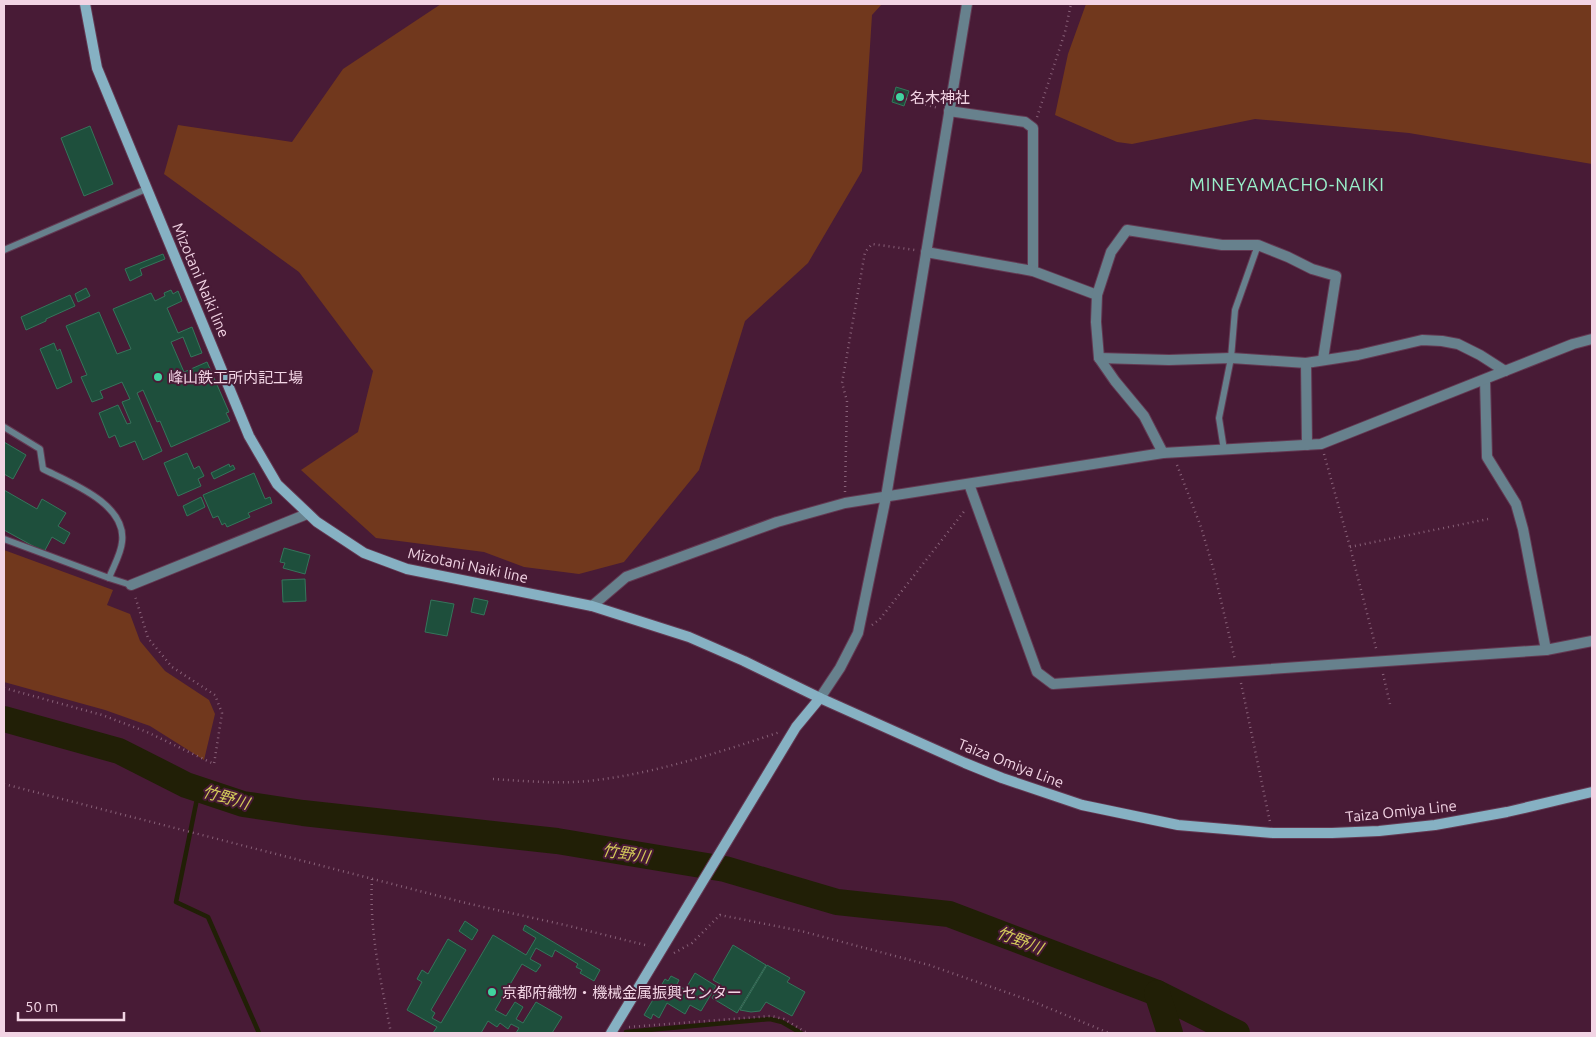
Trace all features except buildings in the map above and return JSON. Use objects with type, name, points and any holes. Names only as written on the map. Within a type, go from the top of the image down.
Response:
[{"type":"main road","name":"Mizotani Naiki line","points":[[85,4],[97,68],[249,436],[276,484],[307,514],[364,553],[407,569],[592,606],[689,637],[820,698]]},
{"type":"main road","points":[[612,1031],[758,793],[796,727],[820,698]]},
{"type":"main road","name":"Taiza Omiya Line","points":[[820,698],[987,772],[1082,805],[1178,825],[1273,833],[1379,831],[1436,825],[1507,812],[1592,792]]},
{"type":"street","points":[[820,698],[840,668],[858,634],[886,497],[967,4]]},
{"type":"street","points":[[950,110],[1024,122],[1033,128],[1033,271]]},
{"type":"street","points":[[1167,453],[1144,416],[1099,358],[1096,322],[1097,295],[1111,252],[1127,230],[1222,246],[1258,245],[1312,269],[1336,276],[1323,359]]},
{"type":"street","points":[[926,252],[1033,271],[1097,295]]},
{"type":"street","points":[[592,606],[626,577],[777,522],[845,503],[1167,453],[1321,444],[1573,344],[1592,339]]},
{"type":"street","points":[[1099,358],[1169,360],[1231,358],[1306,362],[1358,354],[1422,340],[1458,344],[1505,371]]},
{"type":"street","points":[[1306,362],[1307,445]]},
{"type":"street","points":[[1486,380],[1487,457],[1516,504],[1523,529],[1546,650]]},
{"type":"street","points":[[969,484],[1037,672],[1052,684],[1546,650],[1592,641]]},
{"type":"street","points":[[131,586],[307,514]]},
{"type":"lane","points":[[4,250],[146,189]]},
{"type":"lane","points":[[1224,450],[1219,418],[1231,358],[1235,310],[1258,245]]},
{"type":"lane","points":[[4,427],[40,449],[42,469],[102,501],[114,513],[121,525],[122,543],[108,578]]},
{"type":"lane","points":[[4,539],[131,586]]},
{"type":"path","points":[[1033,128],[1064,32],[1071,4]]},
{"type":"path","points":[[906,99],[950,110]]},
{"type":"path","points":[[845,503],[847,401],[842,383],[865,252],[872,244],[926,252]]},
{"type":"path","points":[[1321,444],[1350,547],[1390,704]]},
{"type":"path","points":[[1167,453],[1201,526],[1214,571],[1238,670],[1273,833]]},
{"type":"path","points":[[858,634],[880,620],[975,499]]},
{"type":"path","points":[[1350,547],[1488,519]]},
{"type":"path","points":[[4,688],[102,715],[147,732],[214,764],[222,713],[214,695],[172,667],[148,638],[131,586]]},
{"type":"path","points":[[493,779],[552,782],[586,781],[634,774],[677,764],[796,727]]},
{"type":"path","points":[[4,784],[470,904],[565,924],[675,953],[692,943],[720,915],[801,931],[929,965],[1034,1002],[1109,1033]]},
{"type":"path","points":[[372,879],[371,905],[378,966],[391,1033]]},
{"type":"path","points":[[612,1031],[771,1016],[784,1019],[807,1033]]},
{"type":"shaded area","points":[[441,4],[882,4],[872,15],[862,171],[808,263],[745,321],[699,470],[624,562],[579,574],[524,567],[484,552],[376,538],[301,470],[358,432],[373,371],[299,272],[164,174],[178,125],[292,142],[343,69]]},
{"type":"shaded area","points":[[1086,4],[1592,4],[1592,164],[1409,133],[1255,119],[1132,144],[1117,142],[1055,115],[1068,54]]},
{"type":"shaded area","points":[[4,550],[113,590],[107,605],[130,614],[140,641],[165,671],[209,700],[215,714],[204,760],[150,726],[105,710],[4,682]]},
{"type":"waterway","name":"竹野川","points":[[4,719],[119,751],[186,785],[243,804],[303,813],[557,841],[725,869],[837,902],[949,914],[1157,993],[1237,1033]]},
{"type":"waterway","points":[[199,789],[176,902],[208,917],[259,1033]]},
{"type":"waterway","points":[[1157,993],[1170,1033]]},
{"type":"waterway","points":[[626,1032],[770,1019],[782,1022],[801,1033]]},
{"type":"place","name":"名木神社","points":[[900,97]]},
{"type":"place","name":"峰山鉄工所内記工場","points":[[158,377]]},
{"type":"place","name":"京都府織物・機械金属振興センター","points":[[492,992]]},
{"type":"district","name":"MINEYAMACHO-NAIKI","points":[[1287,184]]}]
